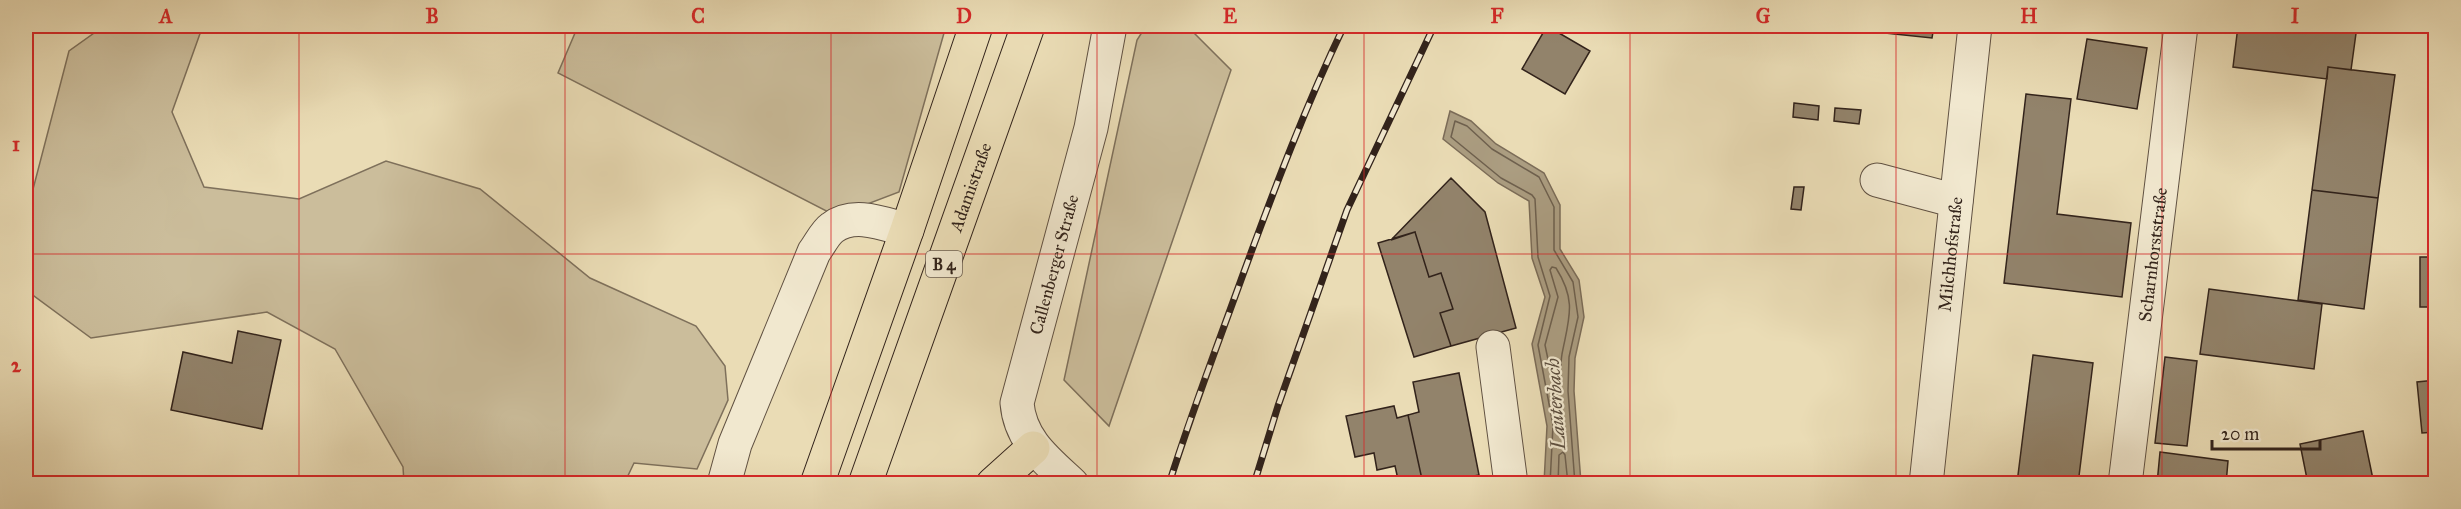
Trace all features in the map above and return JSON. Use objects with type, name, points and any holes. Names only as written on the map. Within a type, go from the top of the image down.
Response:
[{"type":"highway","name":"B 4","points":[[816,483],[907,230],[975,29]]},
{"type":"highway","name":"Adamistraße","points":[[866,483],[1025,35]]},
{"type":"highway","points":[[993,483],[1033,448]]},
{"type":"street","name":"Callenberger Straße","points":[[1072,483],[1033,448],[1018,420],[1017,403],[1091,128],[1110,26]]},
{"type":"street","name":"Milchhofstraße","points":[[1926,483],[1975,26]]},
{"type":"street","name":"Scharnhorststraße","points":[[2125,483],[2181,26]]},
{"type":"street","points":[[1877,180],[1956,201]]},
{"type":"street","points":[[724,483],[735,444],[814,252],[831,228],[846,221],[868,219],[907,230]]},
{"type":"street","points":[[1493,347],[1511,483]]},
{"type":"shaded area","points":[[104,26],[193,26],[202,28],[172,112],[204,187],[299,199],[386,161],[480,189],[590,278],[696,326],[725,366],[728,400],[697,469],[634,463],[624,484],[404,483],[403,467],[335,349],[267,312],[91,338],[26,290],[26,216],[69,51]]},
{"type":"shaded area","points":[[578,26],[946,26],[899,192],[836,216],[558,73]]},
{"type":"shaded area","points":[[1146,26],[1187,26],[1231,70],[1109,426],[1064,380],[1137,40]]},
{"type":"water","name":"Lauterbach","points":[[1450,111],[1471,121],[1496,144],[1544,173],[1560,205],[1560,249],[1579,280],[1584,317],[1575,358],[1574,391],[1581,483],[1544,483],[1547,426],[1532,344],[1545,297],[1532,258],[1529,201],[1498,183],[1443,139]]},
{"type":"building","points":[[1547,26],[1590,51],[1565,94],[1522,69]]},
{"type":"building","points":[[1818,26],[1934,26],[1932,38]]},
{"type":"building","points":[[2238,26],[2357,26],[2351,70],[2328,67],[2327,79],[2233,67]]},
{"type":"building","points":[[2087,39],[2147,48],[2137,109],[2077,99]]},
{"type":"building","points":[[2328,67],[2395,75],[2378,198],[2312,190]]},
{"type":"building","points":[[2026,94],[2071,99],[2057,214],[2131,223],[2122,297],[2004,283]]},
{"type":"building","points":[[1794,103],[1819,106],[1818,120],[1793,117]]},
{"type":"building","points":[[1835,108],[1861,110],[1859,124],[1834,121]]},
{"type":"building","points":[[1451,178],[1485,212],[1516,328],[1451,346],[1440,313],[1453,309],[1441,273],[1429,277],[1415,232],[1391,240]]},
{"type":"building","points":[[1794,187],[1804,187],[1801,210],[1791,209]]},
{"type":"building","points":[[2312,190],[2378,198],[2364,309],[2298,300]]},
{"type":"building","points":[[1415,232],[1429,277],[1441,273],[1453,309],[1440,313],[1451,346],[1414,357],[1378,243]]},
{"type":"building","points":[[2420,257],[2436,257],[2436,307],[2420,307]]},
{"type":"building","points":[[2209,289],[2322,304],[2314,369],[2200,354]]},
{"type":"building","points":[[238,331],[281,340],[262,429],[171,410],[183,352],[232,363]]},
{"type":"building","points":[[2033,355],[2093,363],[2078,484],[2017,483]]},
{"type":"building","points":[[2165,357],[2197,361],[2187,446],[2155,443]]},
{"type":"building","points":[[1459,373],[1479,475],[1423,484],[1408,415],[1419,412],[1413,382]]},
{"type":"building","points":[[2436,380],[2436,432],[2422,433],[2417,382]]},
{"type":"building","points":[[1394,406],[1397,418],[1408,415],[1423,484],[1399,484],[1395,466],[1377,470],[1374,453],[1355,457],[1346,416]]},
{"type":"building","points":[[2363,431],[2374,484],[2308,484],[2300,444]]},
{"type":"building","points":[[2160,452],[2228,461],[2226,484],[2157,484]]},
{"type":"railway","points":[[1169,484],[1196,403],[1268,208],[1304,116],[1344,26]]},
{"type":"railway","points":[[1254,484],[1278,406],[1347,210],[1434,26]]}]
